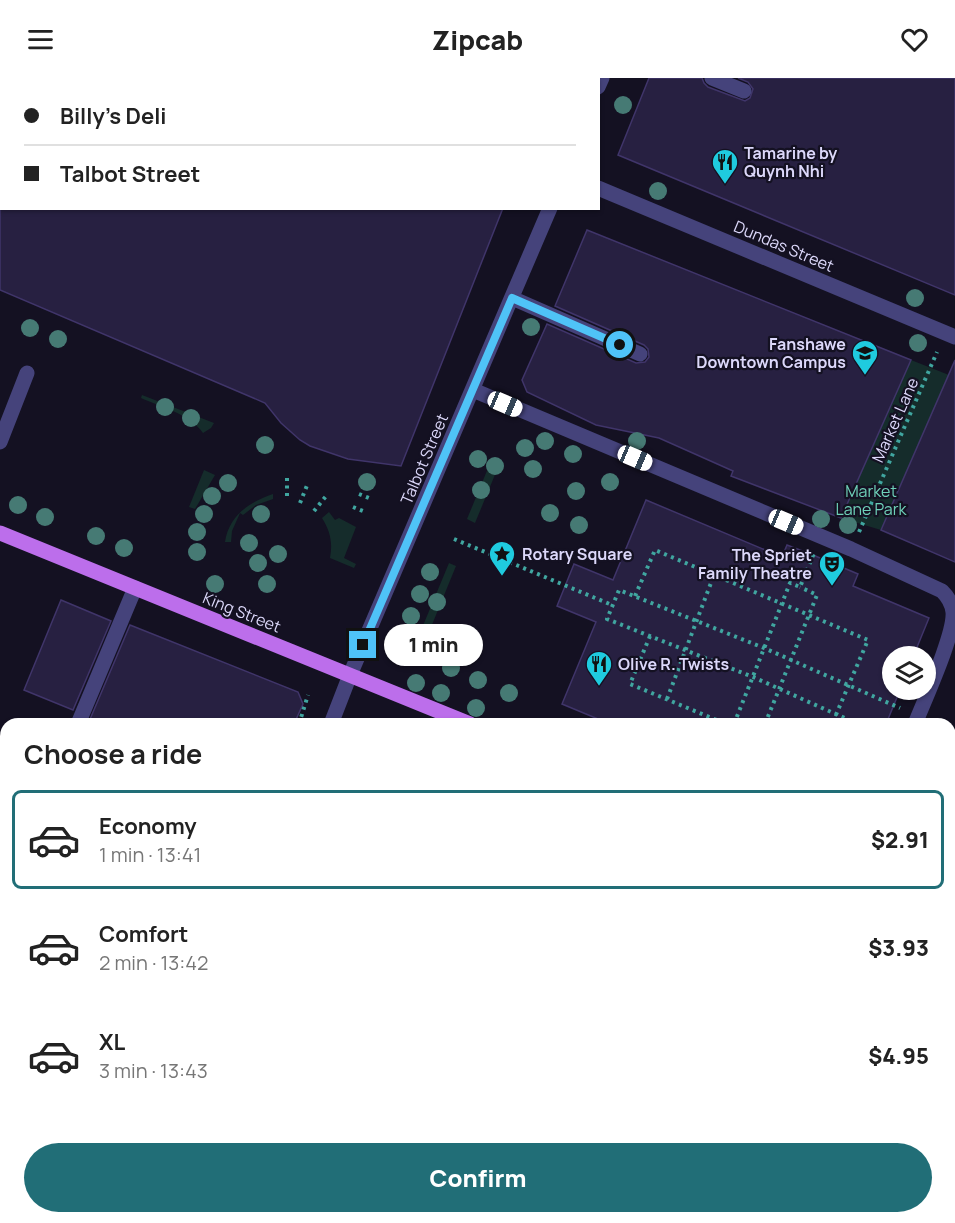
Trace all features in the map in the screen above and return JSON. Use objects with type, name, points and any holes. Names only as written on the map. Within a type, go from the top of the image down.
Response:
[{"type":"main road","name":"King Street","points":[[0,533],[455,718]]},
{"type":"street","points":[[712,78],[744,91]]},
{"type":"street","name":"Dundas Street","points":[[600,189],[950,335]]},
{"type":"street","name":"Talbot Street","points":[[333,718],[549,210]]},
{"type":"street","points":[[512,298],[640,354]]},
{"type":"street","points":[[0,442],[27,373]]},
{"type":"street","points":[[473,390],[851,549],[942,591],[951,604],[953,612],[951,631],[917,718]]},
{"type":"street","points":[[81,718],[135,588]]},
{"type":"path","name":"Market Lane","points":[[851,549],[950,335]]},
{"type":"path","points":[[287,478],[287,499]]},
{"type":"path","points":[[300,503],[308,483]]},
{"type":"path","points":[[359,494],[369,498]]},
{"type":"path","points":[[314,511],[327,495]]},
{"type":"path","points":[[353,507],[363,511]]},
{"type":"path","points":[[454,539],[612,605]]},
{"type":"path","points":[[800,587],[815,549]]},
{"type":"path","points":[[635,596],[655,550],[868,640],[835,718]]},
{"type":"path","points":[[667,699],[714,575]]},
{"type":"path","points":[[736,718],[790,583],[817,595],[767,718]]},
{"type":"path","points":[[843,718],[753,677],[607,619],[619,590],[764,648],[904,709]]},
{"type":"path","points":[[650,636],[630,684],[712,718]]},
{"type":"path","points":[[301,718],[308,695]]},
{"type":"green space","name":"Market Lane Park","points":[[911,360],[949,375],[881,530],[841,518]]},
{"type":"green space","points":[[142,395],[214,423],[203,433],[183,416],[141,398]]},
{"type":"green space","points":[[491,461],[499,465],[475,523],[467,519]]},
{"type":"green space","points":[[204,470],[215,475],[195,509],[189,507]]},
{"type":"green space","points":[[273,494],[273,499],[256,505],[243,515],[240,513]]},
{"type":"green space","points":[[329,512],[335,520],[339,518],[356,527],[344,558],[356,564],[354,568],[330,558],[330,537],[322,518]]},
{"type":"green space","points":[[240,513],[232,531],[231,542],[225,542],[227,533]]},
{"type":"green space","points":[[449,563],[456,566],[429,632],[422,628]]},
{"type":"building","points":[[649,78],[702,78],[708,87],[745,101],[750,98],[753,89],[748,82],[738,78],[955,78],[955,295],[618,155]]},
{"type":"building","points":[[0,210],[502,210],[401,466],[348,459],[310,446],[281,423],[265,403],[0,290]]},
{"type":"building","points":[[587,230],[911,360],[841,518],[731,476],[733,471],[659,438],[596,425],[527,392],[522,380],[547,324],[636,363],[645,362],[649,357],[648,349],[644,345],[555,306]]},
{"type":"building","points":[[955,360],[955,562],[881,530]]},
{"type":"building","points":[[646,500],[782,557],[787,545],[813,555],[858,574],[853,586],[929,618],[918,646],[882,646],[882,700],[896,700],[888,718],[596,718],[562,704],[596,622],[557,606],[574,564],[613,580]]},
{"type":"building","points":[[61,600],[111,621],[73,710],[24,690]]},
{"type":"building","points":[[130,625],[298,692],[303,704],[297,718],[91,718]]},
{"type":"place","name":"Tamarine by Quynh Nhi","points":[[725,185]]},
{"type":"place","name":"Fanshawe Downtown Campus","points":[[865,376]]},
{"type":"place","name":"Rotary Square","points":[[502,577]]},
{"type":"place","name":"The Spriet Family Theatre","points":[[832,587]]},
{"type":"place","name":"Olive R. Twists","points":[[599,687]]},
{"type":"route","points":[[363,645],[512,298],[620,345]]}]
